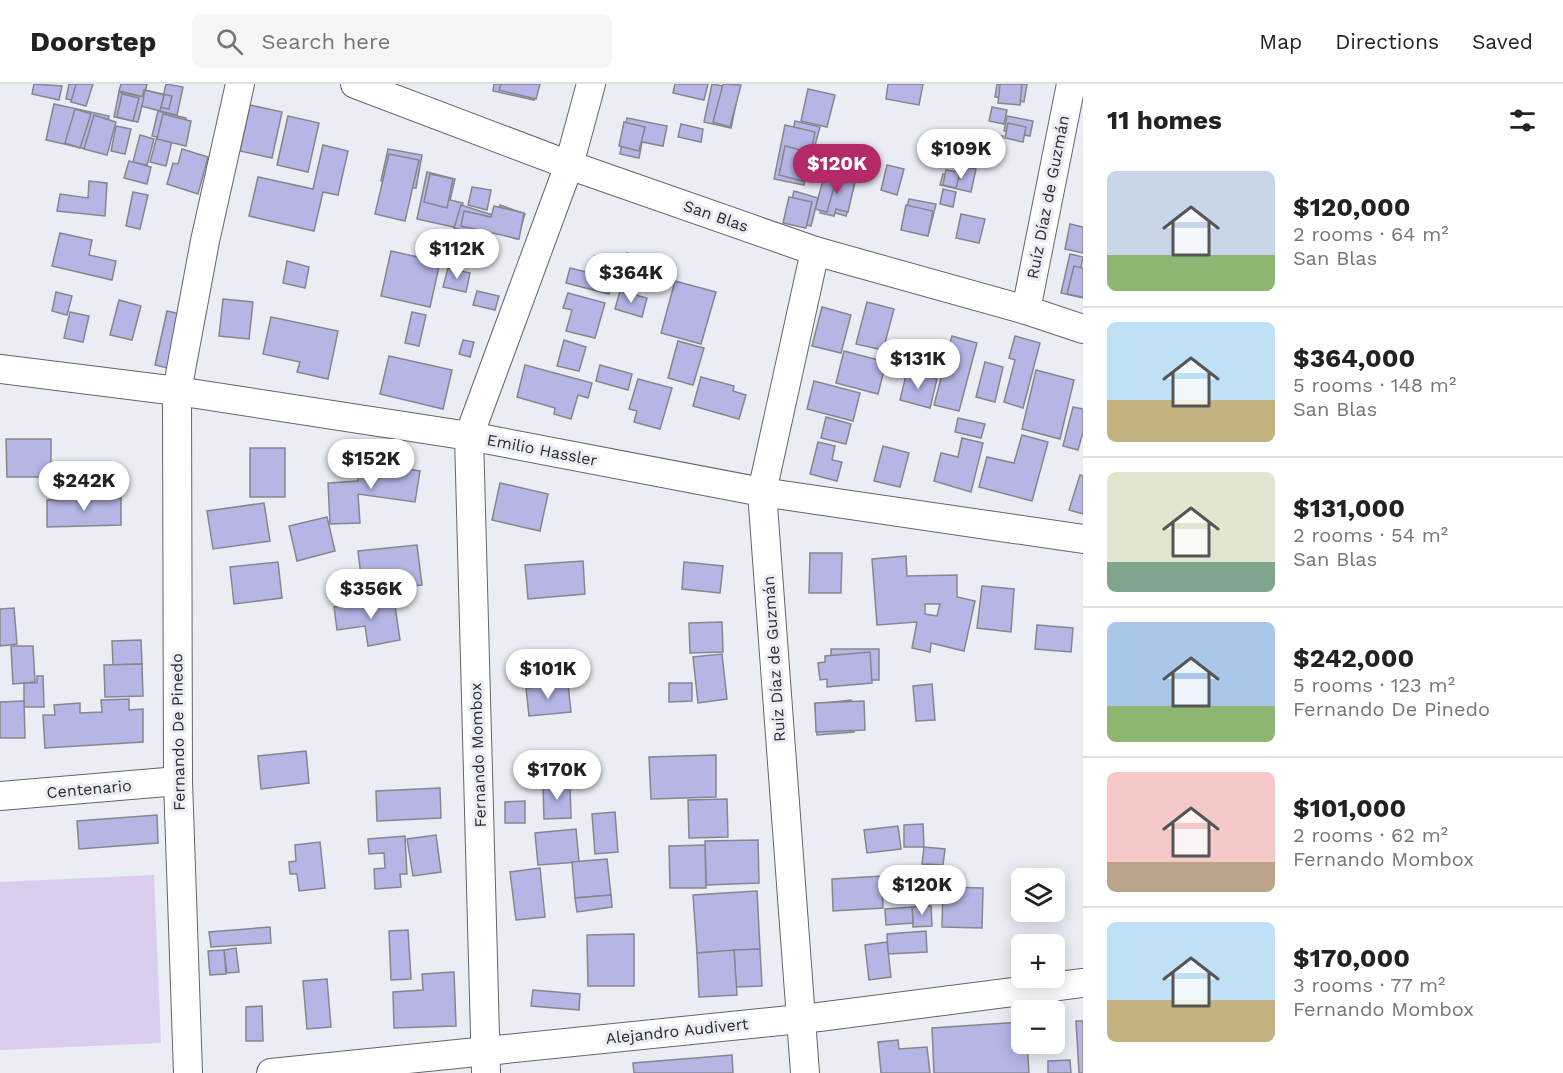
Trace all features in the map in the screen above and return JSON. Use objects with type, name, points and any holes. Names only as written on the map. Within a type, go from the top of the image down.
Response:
[{"type":"street","name":"Fernando De Pinedo","points":[[188,1073],[178,782],[177,391],[201,263],[240,84]]},
{"type":"street","name":"San Blas","points":[[355,84],[569,165],[815,251],[1026,310],[1083,329]]},
{"type":"street","points":[[469,436],[569,165],[591,84]]},
{"type":"street","name":"Ruíz Díaz de Guzmán","points":[[1026,310],[1071,84]]},
{"type":"street","name":"Ruíz Díaz de Guzmán","points":[[805,1073],[762,492],[815,251]]},
{"type":"street","name":"Emilio Hassler","points":[[0,369],[177,391],[469,436],[762,492],[1083,539]]},
{"type":"street","name":"Fernando Mombox","points":[[469,436],[486,1062]]},
{"type":"street","name":"Centenario","points":[[0,796],[178,782]]},
{"type":"street","name":"Alejandro Audivert","points":[[271,1073],[486,1062],[800,1018],[1083,983]]},
{"type":"shaded area","points":[[154,875],[161,1043],[0,1050],[0,882]]},
{"type":"building","points":[[34,84],[62,86],[59,100],[32,94]]},
{"type":"building","points":[[69,84],[86,84],[82,102],[66,99]]},
{"type":"building","points":[[76,84],[93,84],[86,106],[71,102]]},
{"type":"building","points":[[121,84],[147,84],[144,97],[119,91]]},
{"type":"building","points":[[166,84],[183,87],[177,115],[160,111]]},
{"type":"building","points":[[494,84],[537,84],[534,100],[493,91]]},
{"type":"building","points":[[501,84],[540,84],[536,99],[499,90]]},
{"type":"building","points":[[675,84],[708,84],[704,100],[673,93]]},
{"type":"building","points":[[712,84],[739,89],[731,128],[704,122]]},
{"type":"building","points":[[723,84],[741,85],[730,127],[713,122]]},
{"type":"building","points":[[888,84],[923,84],[919,105],[886,99]]},
{"type":"building","points":[[997,84],[1027,84],[1024,102],[995,97]]},
{"type":"building","points":[[1000,84],[1022,84],[1020,105],[998,103]]},
{"type":"building","points":[[808,89],[835,95],[827,127],[801,121]]},
{"type":"building","points":[[144,90],[172,96],[169,109],[141,103]]},
{"type":"building","points":[[145,90],[164,95],[160,111],[141,106]]},
{"type":"building","points":[[119,92],[144,97],[138,122],[114,117]]},
{"type":"building","points":[[122,94],[139,98],[133,121],[117,117]]},
{"type":"building","points":[[54,104],[109,116],[100,152],[46,140]]},
{"type":"building","points":[[250,105],[282,112],[272,158],[240,151]]},
{"type":"building","points":[[992,107],[1007,110],[1004,124],[989,121]]},
{"type":"building","points":[[75,109],[91,114],[80,148],[65,143]]},
{"type":"building","points":[[158,111],[186,118],[179,143],[172,141],[166,166],[150,162],[157,137],[152,136]]},
{"type":"building","points":[[163,114],[191,121],[186,146],[157,139]]},
{"type":"building","points":[[94,115],[116,122],[107,155],[84,149]]},
{"type":"building","points":[[288,116],[319,123],[308,172],[277,165]]},
{"type":"building","points":[[1007,116],[1033,121],[1030,136],[1004,131]]},
{"type":"building","points":[[627,118],[667,126],[663,146],[642,142],[639,158],[620,154]]},
{"type":"building","points":[[795,121],[820,127],[814,149],[790,143]]},
{"type":"building","points":[[624,122],[645,127],[639,151],[619,146]]},
{"type":"building","points":[[1008,123],[1026,127],[1023,142],[1005,138]]},
{"type":"building","points":[[681,124],[703,129],[701,142],[678,137]]},
{"type":"building","points":[[785,125],[815,132],[804,185],[774,179]]},
{"type":"building","points":[[116,126],[131,129],[125,154],[111,151]]},
{"type":"building","points":[[972,131],[1003,136],[998,163],[967,157]]},
{"type":"building","points":[[140,135],[154,139],[147,165],[133,162]]},
{"type":"building","points":[[971,138],[995,142],[991,164],[968,160]]},
{"type":"building","points":[[323,145],[348,151],[338,195],[323,192],[314,231],[249,216],[258,177],[313,189]]},
{"type":"building","points":[[785,146],[809,152],[803,181],[779,175]]},
{"type":"building","points":[[182,149],[208,157],[198,194],[167,184],[173,163],[178,164]]},
{"type":"building","points":[[388,149],[422,155],[416,188],[381,181]]},
{"type":"building","points":[[389,154],[419,160],[405,221],[375,214]]},
{"type":"building","points":[[129,161],[151,167],[147,184],[124,178]]},
{"type":"building","points":[[887,165],[904,169],[897,195],[881,190]]},
{"type":"building","points":[[963,166],[976,169],[971,192],[940,185],[943,174],[960,179]]},
{"type":"building","points":[[946,170],[960,172],[956,188],[943,185]]},
{"type":"building","points":[[843,171],[857,175],[846,216],[832,212]]},
{"type":"building","points":[[427,172],[455,179],[450,200],[463,203],[458,228],[417,219]]},
{"type":"building","points":[[430,174],[453,179],[447,208],[424,202]]},
{"type":"building","points":[[828,175],[855,181],[848,212],[836,209],[834,216],[820,213]]},
{"type":"building","points":[[824,177],[836,180],[827,212],[815,209]]},
{"type":"building","points":[[89,181],[107,183],[105,216],[57,211],[60,194],[88,198]]},
{"type":"building","points":[[472,187],[491,190],[487,210],[468,205]]},
{"type":"building","points":[[943,189],[956,192],[953,207],[940,204]]},
{"type":"building","points":[[794,191],[818,198],[811,226],[787,220]]},
{"type":"building","points":[[133,192],[148,195],[140,229],[126,226]]},
{"type":"building","points":[[789,197],[812,202],[806,228],[783,223]]},
{"type":"building","points":[[909,199],[936,204],[929,232],[903,226]]},
{"type":"building","points":[[461,205],[496,216],[489,238],[454,228]]},
{"type":"building","points":[[500,205],[525,214],[517,239],[492,231]]},
{"type":"building","points":[[906,205],[933,211],[928,236],[901,230]]},
{"type":"building","points":[[494,206],[524,213],[519,239],[461,226],[464,211],[491,217]]},
{"type":"building","points":[[961,214],[985,219],[979,243],[956,238]]},
{"type":"building","points":[[1070,224],[1083,227],[1083,253],[1065,249]]},
{"type":"building","points":[[452,230],[489,238],[484,261],[448,253]]},
{"type":"building","points":[[60,233],[92,240],[89,255],[116,261],[112,280],[52,266]]},
{"type":"building","points":[[391,251],[440,262],[430,307],[381,296]]},
{"type":"building","points":[[627,253],[651,260],[643,291],[619,284]]},
{"type":"building","points":[[1070,254],[1083,257],[1078,283],[1083,284],[1083,298],[1061,293]]},
{"type":"building","points":[[595,256],[618,262],[609,294],[566,283],[570,268],[590,273]]},
{"type":"building","points":[[287,261],[309,267],[305,288],[283,283]]},
{"type":"building","points":[[1074,266],[1083,268],[1083,297],[1067,294]]},
{"type":"building","points":[[448,268],[470,273],[466,292],[443,287]]},
{"type":"building","points":[[675,281],[716,292],[701,344],[661,333]]},
{"type":"building","points":[[477,291],[499,296],[495,310],[473,305]]},
{"type":"building","points":[[620,291],[647,298],[642,317],[615,309]]},
{"type":"building","points":[[56,292],[72,296],[67,315],[52,311]]},
{"type":"building","points":[[568,293],[605,303],[595,338],[566,331],[572,310],[563,308]]},
{"type":"building","points":[[223,299],[253,302],[249,339],[219,336]]},
{"type":"building","points":[[119,300],[141,306],[132,340],[110,335]]},
{"type":"building","points":[[867,302],[894,309],[883,350],[856,344]]},
{"type":"building","points":[[822,307],[851,315],[841,353],[812,346]]},
{"type":"building","points":[[167,311],[185,315],[172,369],[155,365]]},
{"type":"building","points":[[70,312],[89,316],[83,342],[64,338]]},
{"type":"building","points":[[412,312],[426,315],[419,346],[405,343]]},
{"type":"building","points":[[271,317],[338,331],[328,379],[297,372],[300,362],[263,354]]},
{"type":"building","points":[[952,336],[977,343],[959,411],[934,405]]},
{"type":"building","points":[[1015,336],[1040,343],[1023,408],[1004,402],[1015,360],[1009,358]]},
{"type":"building","points":[[463,340],[474,342],[470,357],[459,354]]},
{"type":"building","points":[[564,340],[586,347],[579,371],[557,366]]},
{"type":"building","points":[[678,341],[704,348],[693,385],[668,378]]},
{"type":"building","points":[[844,351],[886,362],[878,394],[836,383]]},
{"type":"building","points":[[389,356],[452,370],[443,409],[380,394]]},
{"type":"building","points":[[985,362],[1003,367],[995,402],[976,397]]},
{"type":"building","points":[[525,365],[592,383],[588,398],[578,395],[571,419],[554,414],[555,408],[517,397]]},
{"type":"building","points":[[600,365],[632,374],[628,390],[596,381]]},
{"type":"building","points":[[1036,370],[1074,380],[1060,439],[1022,429]]},
{"type":"building","points":[[907,371],[937,379],[930,408],[900,400]]},
{"type":"building","points":[[701,377],[734,386],[733,391],[746,395],[739,419],[693,406]]},
{"type":"building","points":[[638,379],[672,388],[660,429],[634,422],[637,411],[629,409]]},
{"type":"building","points":[[814,381],[860,393],[853,421],[807,409]]},
{"type":"building","points":[[1073,407],[1083,409],[1083,432],[1078,450],[1063,446]]},
{"type":"building","points":[[826,417],[851,424],[846,444],[821,438]]},
{"type":"building","points":[[958,418],[985,424],[981,438],[955,432]]},
{"type":"building","points":[[1022,435],[1048,442],[1032,501],[979,487],[987,457],[1014,463]]},
{"type":"building","points":[[962,438],[983,443],[971,492],[934,481],[941,453],[958,457]]},
{"type":"building","points":[[6,439],[51,439],[51,477],[7,477]]},
{"type":"building","points":[[818,442],[835,446],[832,460],[842,462],[837,481],[810,474]]},
{"type":"building","points":[[883,446],[909,453],[900,487],[874,481]]},
{"type":"building","points":[[250,448],[285,448],[285,497],[250,497]]},
{"type":"building","points":[[360,462],[420,471],[415,502],[358,494],[360,523],[330,524],[328,483],[358,481]]},
{"type":"building","points":[[1080,475],[1083,476],[1083,514],[1069,510]]},
{"type":"building","points":[[500,483],[548,494],[540,531],[492,520]]},
{"type":"building","points":[[121,498],[121,525],[47,527],[47,500]]},
{"type":"building","points":[[264,503],[270,541],[213,549],[207,511]]},
{"type":"building","points":[[327,517],[335,551],[297,561],[289,526]]},
{"type":"building","points":[[417,545],[422,585],[363,592],[358,551]]},
{"type":"building","points":[[810,553],[842,553],[841,593],[809,593]]},
{"type":"building","points":[[906,556],[907,576],[957,575],[957,597],[975,601],[964,651],[931,643],[930,652],[912,648],[917,622],[877,625],[872,559]],"holes":[[[925,604],[940,604],[937,616],[925,614]]]},
{"type":"building","points":[[583,561],[585,594],[528,599],[525,565]]},
{"type":"building","points":[[278,562],[282,598],[234,604],[230,567]]},
{"type":"building","points":[[684,562],[723,566],[720,593],[682,589]]},
{"type":"building","points":[[982,586],[1014,589],[1011,632],[977,628]]},
{"type":"building","points":[[394,599],[400,640],[368,646],[365,626],[337,630],[334,607]]},
{"type":"building","points":[[14,608],[17,644],[0,646],[0,609]]},
{"type":"building","points":[[722,622],[723,652],[690,653],[689,623]]},
{"type":"building","points":[[1037,625],[1073,628],[1071,652],[1035,649]]},
{"type":"building","points":[[141,640],[142,664],[113,665],[112,641]]},
{"type":"building","points":[[11,646],[33,646],[35,682],[13,684]]},
{"type":"building","points":[[831,649],[879,649],[879,680],[831,680]]},
{"type":"building","points":[[870,652],[872,683],[827,687],[827,679],[820,680],[818,663],[825,662],[825,656]]},
{"type":"building","points":[[722,654],[727,699],[698,703],[693,657]]},
{"type":"building","points":[[142,664],[143,696],[105,697],[104,665]]},
{"type":"building","points":[[37,676],[43,676],[44,707],[24,707],[24,683],[37,683]]},
{"type":"building","points":[[669,683],[692,683],[692,701],[669,702]]},
{"type":"building","points":[[568,684],[571,712],[529,716],[526,688]]},
{"type":"building","points":[[932,684],[935,720],[916,721],[913,686]]},
{"type":"building","points":[[129,699],[129,710],[143,709],[143,742],[45,748],[43,715],[55,715],[54,705],[80,703],[80,713],[102,712],[101,700]]},
{"type":"building","points":[[851,700],[854,732],[817,735],[815,704]]},
{"type":"building","points":[[24,701],[25,738],[0,738],[0,702]]},
{"type":"building","points":[[864,701],[865,730],[816,732],[815,703]]},
{"type":"building","points":[[306,751],[309,783],[261,789],[258,756]]},
{"type":"building","points":[[716,755],[716,797],[651,799],[649,757]]},
{"type":"building","points":[[570,784],[571,818],[544,819],[543,785]]},
{"type":"building","points":[[440,788],[441,818],[377,821],[376,791]]},
{"type":"building","points":[[727,799],[728,837],[689,838],[688,800]]},
{"type":"building","points":[[525,801],[525,823],[505,823],[505,802]]},
{"type":"building","points":[[615,812],[618,852],[595,854],[592,814]]},
{"type":"building","points":[[157,815],[158,843],[79,849],[77,821]]},
{"type":"building","points":[[923,824],[924,847],[904,847],[904,825]]},
{"type":"building","points":[[898,826],[901,849],[867,853],[864,830]]},
{"type":"building","points":[[576,829],[579,862],[538,865],[535,833]]},
{"type":"building","points":[[436,835],[441,872],[413,876],[407,839]]},
{"type":"building","points":[[405,836],[407,874],[400,874],[401,887],[375,889],[374,869],[385,868],[384,853],[369,854],[368,839]]},
{"type":"building","points":[[758,840],[759,883],[706,885],[705,841]]},
{"type":"building","points":[[320,842],[325,888],[299,891],[297,874],[290,874],[289,862],[296,861],[295,845]]},
{"type":"building","points":[[705,845],[706,888],[670,888],[669,846]]},
{"type":"building","points":[[924,847],[945,849],[943,865],[922,864]]},
{"type":"building","points":[[607,859],[611,895],[575,898],[572,862]]},
{"type":"building","points":[[540,868],[545,917],[516,920],[510,872]]},
{"type":"building","points":[[940,869],[944,895],[918,899],[914,872]]},
{"type":"building","points":[[882,876],[883,908],[833,911],[832,879]]},
{"type":"building","points":[[943,887],[983,888],[982,928],[942,927]]},
{"type":"building","points":[[757,891],[760,949],[697,953],[693,895]]},
{"type":"building","points":[[611,895],[612,907],[577,912],[575,898]]},
{"type":"building","points":[[931,906],[932,926],[913,927],[912,907]]},
{"type":"building","points":[[912,907],[913,923],[886,925],[885,909]]},
{"type":"building","points":[[270,927],[271,943],[211,947],[209,932]]},
{"type":"building","points":[[408,930],[411,979],[391,980],[389,931]]},
{"type":"building","points":[[926,931],[927,952],[888,954],[887,934]]},
{"type":"building","points":[[634,934],[634,986],[588,986],[587,935]]},
{"type":"building","points":[[887,942],[891,977],[869,980],[865,945]]},
{"type":"building","points":[[236,948],[239,972],[227,973],[224,950]]},
{"type":"building","points":[[760,949],[762,986],[736,987],[734,950]]},
{"type":"building","points":[[224,950],[226,974],[210,975],[208,951]]},
{"type":"building","points":[[734,950],[737,995],[699,997],[697,953]]},
{"type":"building","points":[[454,972],[456,1026],[394,1028],[393,992],[423,990],[422,974]]},
{"type":"building","points":[[327,979],[331,1027],[307,1029],[303,981]]},
{"type":"building","points":[[533,990],[580,994],[579,1010],[531,1006]]},
{"type":"building","points":[[262,1006],[263,1041],[246,1041],[246,1007]]},
{"type":"building","points":[[1076,1021],[1083,1021],[1083,1073],[1079,1073]]},
{"type":"building","points":[[1011,1023],[1011,1054],[1028,1054],[1029,1073],[934,1073],[932,1028]]},
{"type":"building","points":[[898,1040],[899,1049],[927,1047],[930,1073],[881,1073],[878,1042]]},
{"type":"building","points":[[732,1055],[733,1073],[634,1073],[633,1063]]},
{"type":"building","points":[[1070,1060],[1071,1073],[1048,1073],[1048,1061]]}]
